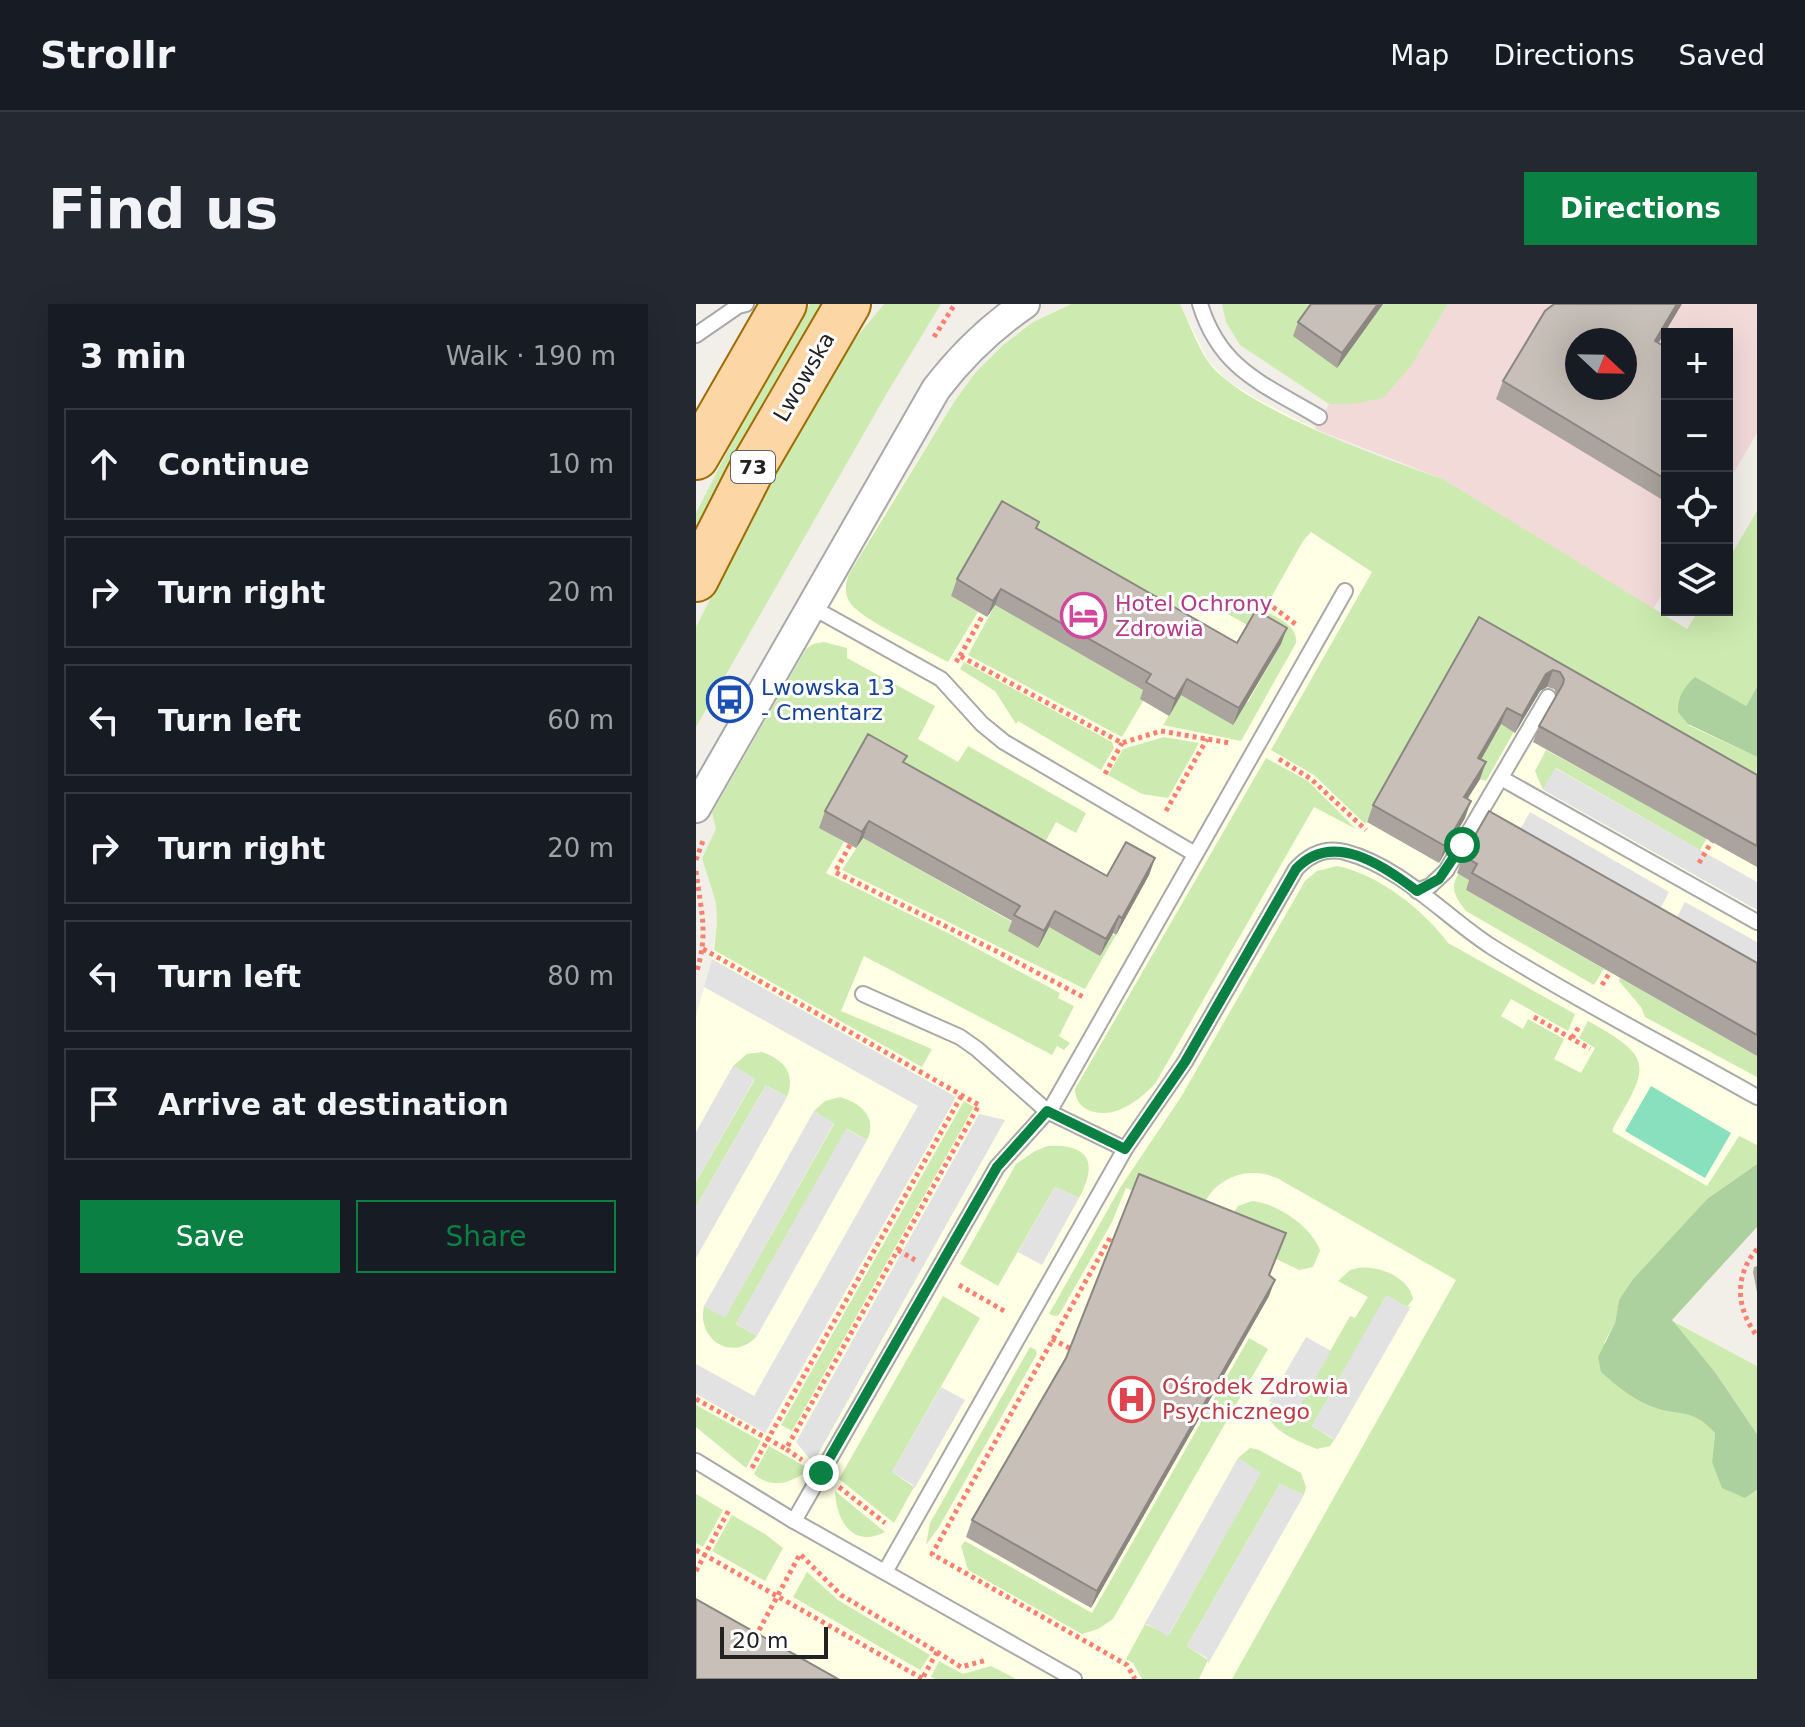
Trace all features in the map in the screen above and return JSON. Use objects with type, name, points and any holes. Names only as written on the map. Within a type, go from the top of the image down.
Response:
[{"type":"main road","name":"Lwowska","points":[[696,579],[753,467],[848,304]]},
{"type":"main road","name":"73","points":[[696,457],[769,308]]},
{"type":"street","points":[[696,808],[936,389],[960,358],[996,324],[1025,304]]},
{"type":"lane","points":[[1200,304],[1207,328],[1224,354],[1246,374],[1319,417]]},
{"type":"lane","points":[[696,335],[738,306],[769,308]]},
{"type":"lane","points":[[794,1521],[997,1167],[1053,1105],[1345,591]]},
{"type":"lane","points":[[810,606],[944,683],[982,724],[1004,742],[1195,854]]},
{"type":"lane","points":[[1417,891],[1430,886],[1446,871],[1548,697]]},
{"type":"lane","points":[[1501,778],[1757,922]]},
{"type":"lane","points":[[885,1572],[1125,1149],[1185,1062],[1290,880],[1307,858],[1332,850],[1345,852],[1399,877],[1492,947],[1757,1097]]},
{"type":"lane","points":[[863,994],[960,1037],[1047,1111],[1125,1149]]},
{"type":"lane","points":[[696,1461],[794,1521],[1074,1679]]},
{"type":"path","points":[[1273,607],[1287,616],[1303,634]]},
{"type":"path","points":[[944,683],[983,615]]},
{"type":"path","points":[[960,656],[1122,743]]},
{"type":"path","points":[[1093,794],[1122,743],[1161,731],[1244,745],[1247,740],[1311,779],[1362,828],[1374,835]]},
{"type":"path","points":[[1155,830],[1207,739]]},
{"type":"path","points":[[850,845],[835,872],[1089,1000]]},
{"type":"path","points":[[696,871],[705,926],[696,974]]},
{"type":"path","points":[[703,949],[979,1105],[786,1449],[905,1538],[1127,1665],[1135,1679]]},
{"type":"path","points":[[1534,1017],[1590,1049]]},
{"type":"path","points":[[696,1399],[768,1439],[962,1095]]},
{"type":"path","points":[[932,1554],[1110,1238]]},
{"type":"path","points":[[1757,1249],[1742,1273],[1740,1286],[1745,1315],[1757,1336]]},
{"type":"path","points":[[898,1250],[1076,1352]]},
{"type":"path","points":[[696,1550],[923,1679],[937,1652]]},
{"type":"path","points":[[751,1645],[800,1554],[841,1595],[961,1667],[993,1658]]},
{"type":"path","points":[[745,1627],[770,1642]]},
{"type":"shaded area","points":[[1070,304],[1180,304],[1208,361],[1229,382],[1757,687],[1757,1227],[1672,1320],[1757,1366],[1757,1679],[696,1679],[696,1016],[712,959],[717,923],[716,903],[702,858],[716,829],[712,813],[879,522],[954,402],[975,373],[1003,345],[1033,322]]},
{"type":"shaded area","points":[[1448,304],[1757,304],[1757,433],[1733,474],[1733,328],[1661,328],[1661,596],[1653,609],[1443,479],[1315,429],[1329,404],[1353,404],[1412,365]]},
{"type":"shaded area","points":[[1555,768],[1757,882],[1757,910],[1543,790]]},
{"type":"shaded area","points":[[1530,812],[1669,892],[1658,913],[1518,833]]},
{"type":"shaded area","points":[[1685,902],[1757,942],[1757,970],[1674,923]]},
{"type":"shaded area","points":[[712,959],[956,1097],[765,1433],[696,1394],[696,1364],[754,1396],[918,1106],[704,987]]},
{"type":"shaded area","points":[[733,1066],[755,1078],[696,1182],[696,1132]]},
{"type":"shaded area","points":[[766,1085],[787,1097],[696,1258],[696,1207]]},
{"type":"shaded area","points":[[814,1111],[834,1123],[725,1318],[704,1306]]},
{"type":"shaded area","points":[[979,1114],[1005,1120],[813,1463],[796,1442]]},
{"type":"shaded area","points":[[846,1129],[867,1140],[757,1336],[736,1324]]},
{"type":"shaded area","points":[[1055,1187],[1079,1198],[1042,1265],[1018,1252]]},
{"type":"shaded area","points":[[1386,1295],[1410,1306],[1409,1310],[1334,1441],[1312,1426]]},
{"type":"shaded area","points":[[1306,1337],[1331,1351],[1294,1416],[1269,1401]]},
{"type":"shaded area","points":[[941,1387],[965,1400],[914,1489],[913,1485],[892,1472]]},
{"type":"shaded area","points":[[1238,1458],[1261,1473],[1168,1636],[1144,1625]]},
{"type":"shaded area","points":[[1280,1484],[1304,1495],[1208,1664],[1207,1658],[1187,1646]]},
{"type":"green space","points":[[810,304],[824,304],[696,538],[696,513],[743,421]]},
{"type":"green space","points":[[884,304],[941,304],[696,727],[696,627],[773,476],[837,361]]},
{"type":"green space","points":[[1071,304],[1180,304],[1207,360],[1224,378],[1249,396],[1316,430],[1443,479],[1661,613],[1661,616],[1687,629],[1695,616],[1733,616],[1733,552],[1757,511],[1757,687],[1746,706],[1688,725],[1757,757],[1757,789],[1545,677],[1486,781],[1479,779],[1473,634],[1365,824],[1314,775],[1271,750],[1372,572],[1311,532],[1264,610],[1290,627],[1296,643],[1241,741],[1163,725],[1181,695],[1248,702],[1281,644],[1189,592],[1170,624],[951,596],[978,612],[948,662],[868,618],[847,597],[849,574],[975,373],[1003,345],[1033,322]]},
{"type":"green space","points":[[1222,304],[1448,304],[1412,365],[1383,398],[1353,404],[1329,404],[1240,345],[1226,322]]},
{"type":"green space","points":[[995,605],[1145,691],[1143,701],[1122,737],[968,655]]},
{"type":"green space","points":[[824,642],[847,648],[847,658],[935,706],[918,739],[958,762],[968,746],[1086,813],[1076,833],[1056,822],[1037,857],[820,827],[844,842],[826,873],[1060,993],[1058,998],[1074,1006],[1059,1036],[1070,1043],[1064,1050],[1057,1046],[1052,1055],[864,956],[841,1011],[932,1049],[922,1067],[714,950],[716,903],[702,858],[716,829],[712,813],[806,649]]},
{"type":"green space","points":[[964,662],[1112,742],[1114,748],[1101,770],[1018,721],[1016,724],[995,691],[960,669]]},
{"type":"green space","points":[[1695,677],[1746,706],[1757,687],[1757,757],[1688,724],[1678,712],[1682,693]]},
{"type":"green space","points":[[1164,737],[1199,743],[1168,798],[1142,794],[1108,775],[1123,749]]},
{"type":"green space","points":[[1546,750],[1707,838],[1700,850],[1556,768],[1543,790],[1535,771]]},
{"type":"green space","points":[[1266,758],[1308,781],[1356,829],[1314,807],[1155,1084],[1119,1110],[1105,1113],[1084,1108],[1076,1097],[1075,1089]]},
{"type":"green space","points":[[863,838],[1014,923],[1116,935],[1085,989],[842,870]]},
{"type":"green space","points":[[1467,859],[1480,866],[1466,890],[1604,969],[1594,985],[1466,911],[1456,896],[1454,885]]},
{"type":"green space","points":[[1337,866],[1384,885],[1413,906],[1448,943],[1575,1014],[1568,1031],[1511,999],[1501,1016],[1523,1029],[1528,1019],[1564,1039],[1554,1059],[1581,1073],[1595,1048],[1579,1038],[1588,1021],[1625,1045],[1635,1055],[1639,1077],[1613,1132],[1707,1186],[1739,1136],[1757,1145],[1757,1164],[1707,1199],[1633,1279],[1619,1301],[1615,1323],[1604,1343],[1680,1412],[1702,1418],[1715,1433],[1712,1462],[1745,1498],[1757,1490],[1757,1679],[1232,1679],[1456,1280],[1277,1178],[1252,1173],[1219,1185],[1204,1204],[1200,1217],[1126,1188],[1112,1222],[1059,1315],[1049,1314],[1120,1188],[1181,1097],[1305,881],[1317,871]]},
{"type":"green space","points":[[1620,978],[1757,1056],[1757,1077],[1645,1017],[1641,1007],[1619,981]]},
{"type":"green space","points":[[762,1052],[786,1068],[790,1081],[787,1097],[766,1085],[696,1207],[696,1182],[755,1079],[733,1066],[747,1054]]},
{"type":"green space","points":[[1651,1086],[1731,1133],[1705,1178],[1625,1131]]},
{"type":"green space","points":[[840,1097],[866,1112],[870,1125],[867,1140],[847,1129],[736,1324],[757,1336],[748,1344],[737,1347],[718,1344],[706,1329],[704,1306],[725,1317],[834,1124],[814,1111],[825,1101]]},
{"type":"green space","points":[[964,1101],[974,1107],[792,1431],[781,1425]]},
{"type":"green space","points":[[1048,1146],[1073,1148],[1081,1152],[1089,1166],[1085,1186],[1079,1198],[1055,1187],[998,1286],[960,1264],[1016,1164]]},
{"type":"green space","points":[[1757,1164],[1757,1227],[1672,1320],[1715,1372],[1757,1434],[1757,1490],[1745,1498],[1722,1488],[1712,1462],[1715,1433],[1708,1426],[1695,1417],[1659,1409],[1635,1398],[1601,1372],[1598,1357],[1615,1323],[1619,1300],[1633,1279],[1707,1199]]},
{"type":"green space","points":[[1252,1201],[1283,1212],[1310,1234],[1320,1251],[1313,1267],[1299,1270],[1237,1240],[1230,1218],[1238,1206]]},
{"type":"green space","points":[[1374,1268],[1392,1274],[1406,1284],[1413,1299],[1407,1307],[1387,1296],[1312,1426],[1334,1440],[1330,1446],[1317,1449],[1282,1432],[1268,1412],[1271,1403],[1294,1415],[1350,1316],[1355,1318],[1368,1297],[1338,1281],[1350,1270]]},
{"type":"green space","points":[[943,1296],[980,1318],[892,1472],[914,1487],[894,1523],[839,1479]]},
{"type":"green space","points":[[1671,1320],[1757,1366],[1757,1434],[1715,1372]]},
{"type":"green space","points":[[1249,1338],[1268,1349],[1113,1619],[1098,1629],[1082,1634],[968,1570],[961,1546],[965,1541],[1092,1613]]},
{"type":"green space","points":[[1030,1347],[1037,1354],[926,1545],[930,1523]]},
{"type":"green space","points":[[696,1405],[761,1441],[746,1468],[696,1427]]},
{"type":"green space","points":[[769,1446],[810,1469],[782,1483],[761,1479],[754,1474]]},
{"type":"green space","points":[[1250,1448],[1301,1473],[1306,1487],[1304,1495],[1280,1484],[1187,1646],[1208,1660],[1199,1679],[1142,1679],[1133,1663],[1126,1659],[1145,1624],[1169,1635],[1260,1473],[1238,1458]]},
{"type":"green space","points":[[835,1491],[885,1532],[863,1537],[848,1529],[839,1512]]},
{"type":"green space","points":[[696,1494],[723,1510],[703,1547],[696,1543]]},
{"type":"green space","points":[[732,1515],[783,1548],[765,1581],[712,1551]]},
{"type":"green space","points":[[807,1572],[838,1600],[930,1655],[920,1670],[793,1597]]},
{"type":"green space","points":[[939,1661],[963,1674],[991,1666],[1016,1679],[935,1679],[931,1677]]},
{"type":"building","points":[[1311,304],[1378,304],[1342,353],[1298,322]]},
{"type":"building","points":[[1554,304],[1677,304],[1655,341],[1661,344],[1661,476],[1503,381],[1545,311]]},
{"type":"building","name":"Hotel Ochrony Zdrowia","points":[[1002,501],[1039,522],[1036,528],[1237,643],[1256,610],[1287,628],[1239,708],[1187,679],[1175,699],[1146,682],[1151,674],[1001,589],[993,601],[957,579]]},
{"type":"building","points":[[1479,617],[1757,775],[1757,846],[1539,726],[1563,684],[1560,672],[1553,670],[1546,674],[1522,716],[1507,708],[1478,758],[1486,762],[1464,797],[1471,801],[1445,846],[1373,805]]},
{"type":"building","points":[[868,734],[907,756],[903,762],[1107,876],[1126,842],[1155,858],[1122,918],[1119,916],[1106,939],[1055,911],[1044,931],[1014,915],[1020,906],[869,821],[862,832],[825,811]]},
{"type":"building","points":[[1489,811],[1757,963],[1757,1035],[1472,873],[1477,864],[1463,856]]},
{"type":"building","points":[[1139,1174],[1286,1233],[1269,1275],[1275,1280],[1097,1591],[972,1520],[1066,1358]]},
{"type":"building","points":[[696,1599],[838,1679],[696,1679]]},
{"type":"place","name":"Hotel Ochrony Zdrowia","points":[[1084,616]]},
{"type":"place","name":"Lwowska 13 - Cmentarz","points":[[730,700]]},
{"type":"place","name":"Ośrodek Zdrowia Psychicznego","points":[[1131,1399]]},
{"type":"route","points":[[821,1473],[997,1167],[1047,1111],[1125,1149],[1185,1062],[1296,869],[1307,858],[1332,850],[1345,852],[1399,877],[1417,891],[1439,879],[1462,845]]}]
